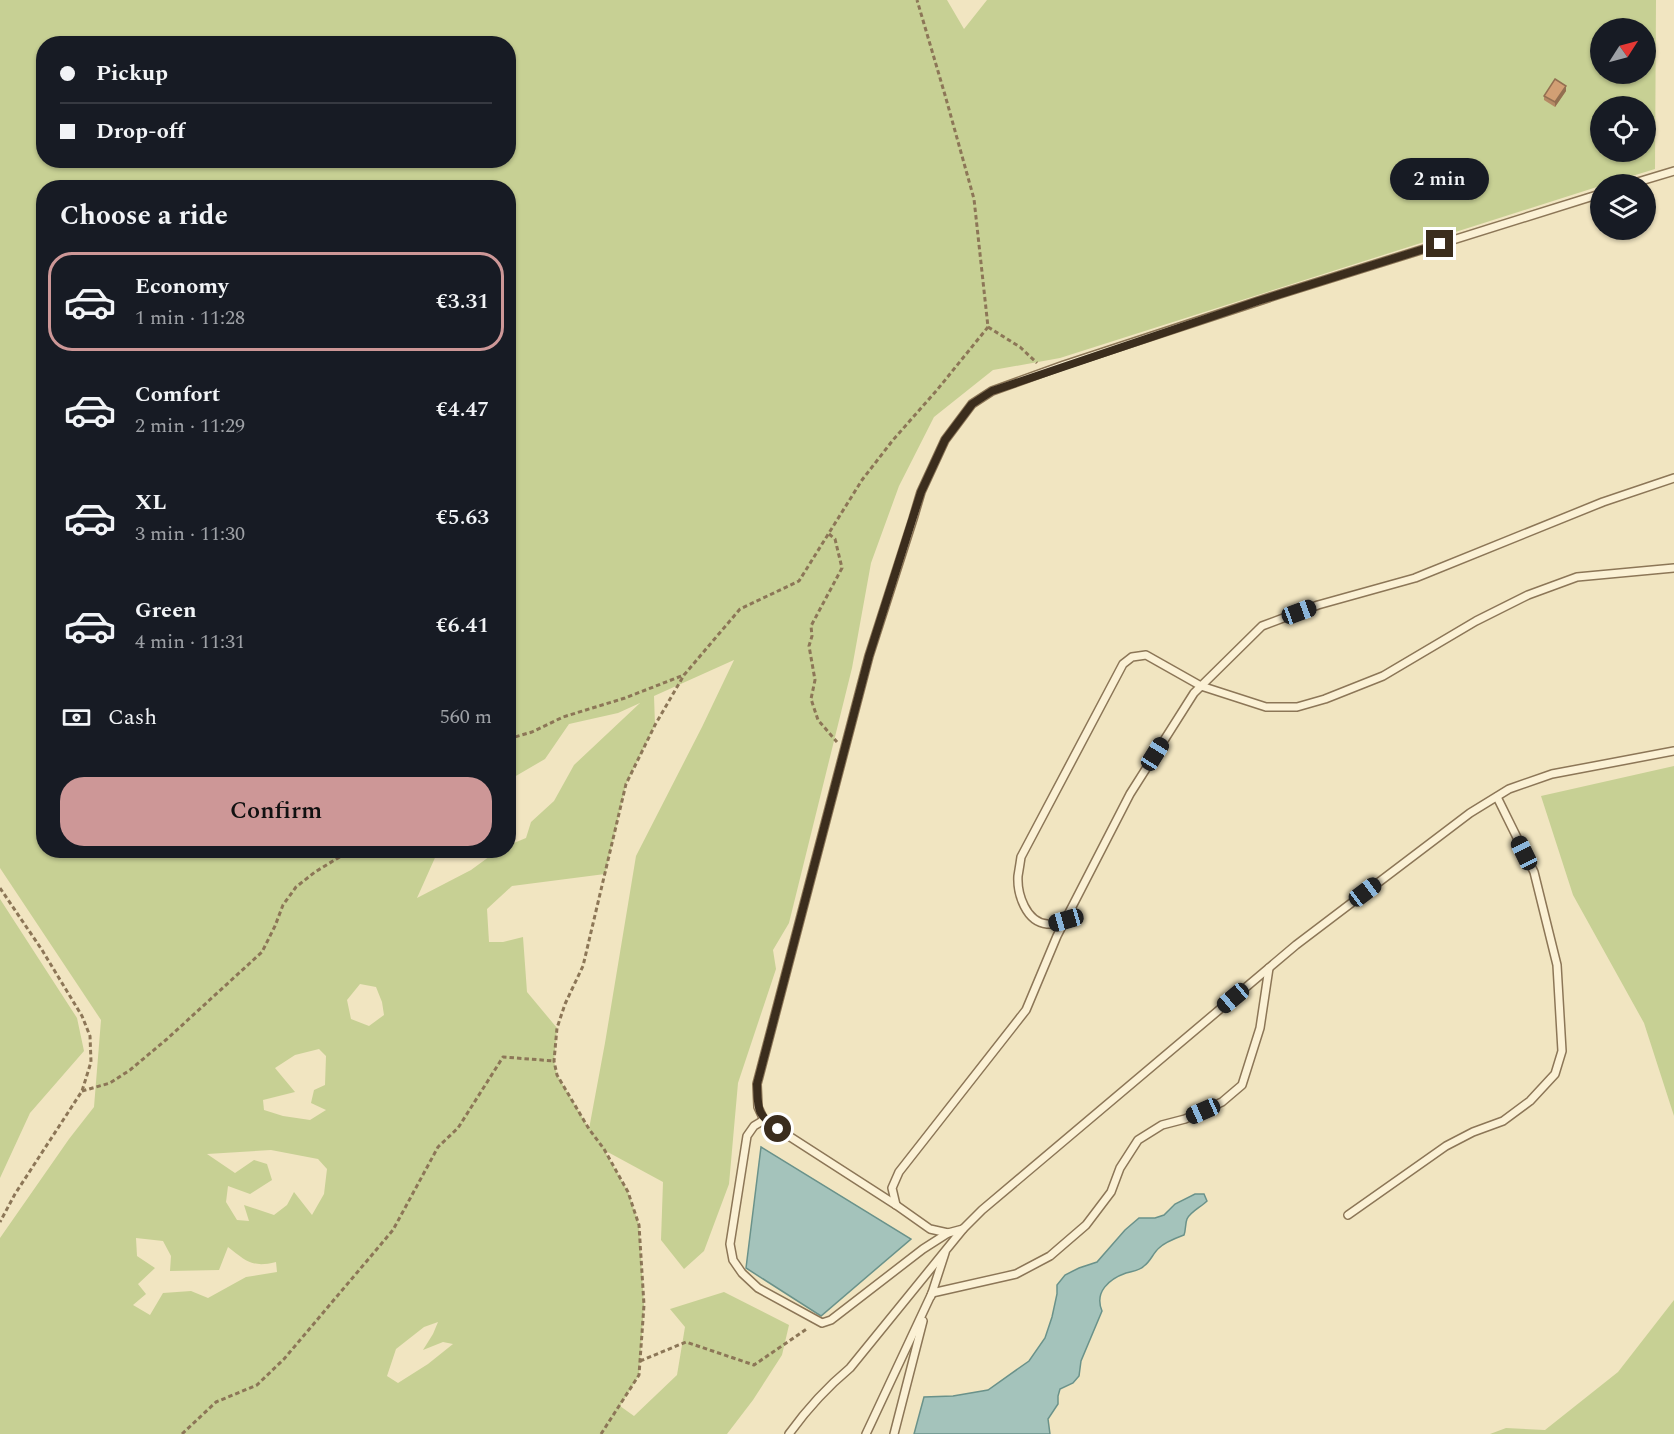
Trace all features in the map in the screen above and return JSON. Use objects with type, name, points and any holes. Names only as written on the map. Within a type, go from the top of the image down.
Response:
[{"type":"lane","points":[[1656,176],[1674,171]]},
{"type":"lane","points":[[948,1233],[930,1229],[764,1120],[758,1107],[757,1084],[869,656],[921,492],[945,440],[972,404],[992,391],[1280,294],[1590,197]]},
{"type":"lane","points":[[896,1205],[892,1188],[899,1172],[1026,1010],[1066,920],[1130,795],[1194,693],[1262,626],[1318,604],[1415,578],[1603,502],[1674,478]]},
{"type":"lane","points":[[1066,920],[1049,925],[1034,920],[1026,909],[1020,894],[1018,878],[1022,857],[1123,664],[1132,657],[1146,655],[1201,686],[1266,706],[1297,707],[1325,699],[1383,676],[1476,621],[1528,595],[1577,577],[1674,568]]},
{"type":"lane","points":[[789,1434],[809,1407],[850,1368],[963,1228],[1296,945],[1470,813],[1509,789],[1552,774],[1674,752]]},
{"type":"lane","points":[[1348,1215],[1446,1146],[1473,1132],[1503,1121],[1530,1101],[1555,1074],[1562,1051],[1557,965],[1534,872],[1497,797]]},
{"type":"lane","points":[[932,1293],[1016,1274],[1050,1256],[1086,1226],[1111,1192],[1120,1168],[1138,1140],[1162,1125],[1185,1119],[1222,1102],[1242,1085],[1260,1028],[1269,968]]},
{"type":"lane","points":[[764,1120],[754,1126],[747,1136],[730,1244],[733,1260],[742,1273],[758,1288],[818,1322],[831,1320],[923,1249],[948,1233],[963,1228]]},
{"type":"lane","points":[[894,1434],[919,1334],[947,1247]]},
{"type":"lane","points":[[866,1434],[932,1293]]},
{"type":"path","points":[[601,1434],[639,1375],[644,1305],[639,1226],[628,1192],[557,1075],[554,1061],[557,1028],[565,1004],[583,966],[626,784],[655,724],[684,675],[740,609],[799,581],[868,472],[988,327],[974,199],[916,0]]},
{"type":"path","points":[[988,327],[1020,347],[1046,372]]},
{"type":"path","points":[[829,534],[835,539],[842,568],[811,626],[812,636],[809,646],[815,680],[811,699],[818,720],[844,750]]},
{"type":"path","points":[[516,737],[532,732],[563,717],[625,698],[684,675]]},
{"type":"path","points":[[82,1091],[110,1083],[130,1070],[167,1039],[262,951],[283,904],[296,887],[338,858]]},
{"type":"path","points":[[0,888],[42,950],[82,1016],[90,1036],[91,1062],[82,1091],[15,1194],[0,1222]]},
{"type":"path","points":[[182,1434],[216,1402],[257,1385],[285,1359],[393,1230],[438,1148],[458,1128],[502,1058],[554,1061]]},
{"type":"path","points":[[640,1361],[686,1342],[754,1365],[818,1322]]},
{"type":"green space","points":[[0,0],[947,0],[964,29],[987,0],[1656,0],[1656,18],[1590,18],[1590,84],[1656,84],[1655,96],[1590,96],[1590,162],[1655,162],[1655,169],[1639,174],[1590,174],[1590,189],[1060,358],[993,370],[934,417],[899,486],[871,563],[852,668],[789,923],[773,950],[776,969],[738,1083],[729,1184],[704,1251],[684,1269],[661,1240],[663,1182],[604,1150],[628,1192],[639,1225],[644,1305],[639,1375],[620,1406],[634,1416],[677,1375],[685,1327],[670,1309],[724,1292],[789,1325],[782,1355],[753,1400],[727,1434],[0,1434],[0,1238],[94,1107],[101,1020],[0,868]],"holes":[[[734,660],[636,856],[589,1129],[557,1075],[554,1061],[557,1028],[527,992],[523,937],[503,942],[489,942],[487,909],[512,886],[605,874],[626,784],[655,725],[654,696]],[[360,984],[376,987],[382,1002],[384,1015],[369,1026],[351,1019],[347,1000]],[[319,1049],[326,1056],[325,1085],[314,1090],[311,1103],[326,1110],[310,1120],[283,1116],[264,1110],[263,1100],[295,1092],[275,1068],[295,1055]],[[271,1150],[318,1159],[327,1169],[324,1194],[312,1215],[294,1192],[287,1205],[274,1215],[244,1205],[249,1221],[237,1220],[226,1202],[228,1186],[250,1194],[272,1180],[267,1164],[254,1160],[235,1173],[207,1154]],[[136,1238],[163,1241],[171,1256],[170,1271],[219,1270],[228,1247],[255,1264],[276,1262],[277,1272],[246,1277],[208,1298],[191,1291],[163,1293],[150,1315],[133,1305],[146,1294],[138,1284],[155,1268],[137,1256]],[[438,1322],[423,1350],[443,1342],[453,1344],[428,1364],[398,1383],[387,1376],[396,1349],[424,1327]]]},
{"type":"green space","points":[[1674,766],[1674,1116],[1644,1023],[1573,895],[1541,796]]},
{"type":"green space","points":[[0,899],[77,1018],[84,1051],[30,1113],[0,1178]]},
{"type":"green space","points":[[1674,1300],[1674,1434],[1490,1434],[1506,1428],[1545,1430],[1618,1372]]},
{"type":"water","points":[[761,1147],[911,1239],[821,1316],[746,1268]]},
{"type":"water","points":[[1195,1194],[1204,1194],[1207,1201],[1188,1216],[1184,1235],[1161,1246],[1142,1268],[1114,1279],[1105,1287],[1100,1298],[1102,1311],[1081,1361],[1079,1376],[1073,1383],[1060,1389],[1058,1404],[1048,1419],[1050,1434],[914,1434],[924,1397],[953,1396],[988,1390],[1029,1361],[1045,1338],[1052,1317],[1057,1285],[1065,1275],[1097,1262],[1125,1230],[1139,1218],[1155,1218],[1164,1215],[1175,1204]]},
{"type":"building","points":[[1555,79],[1566,86],[1555,102],[1544,96]]},
{"type":"route","points":[[778,1129],[764,1120],[758,1107],[757,1084],[869,656],[921,492],[945,440],[972,404],[992,391],[1258,301],[1440,244]]}]
